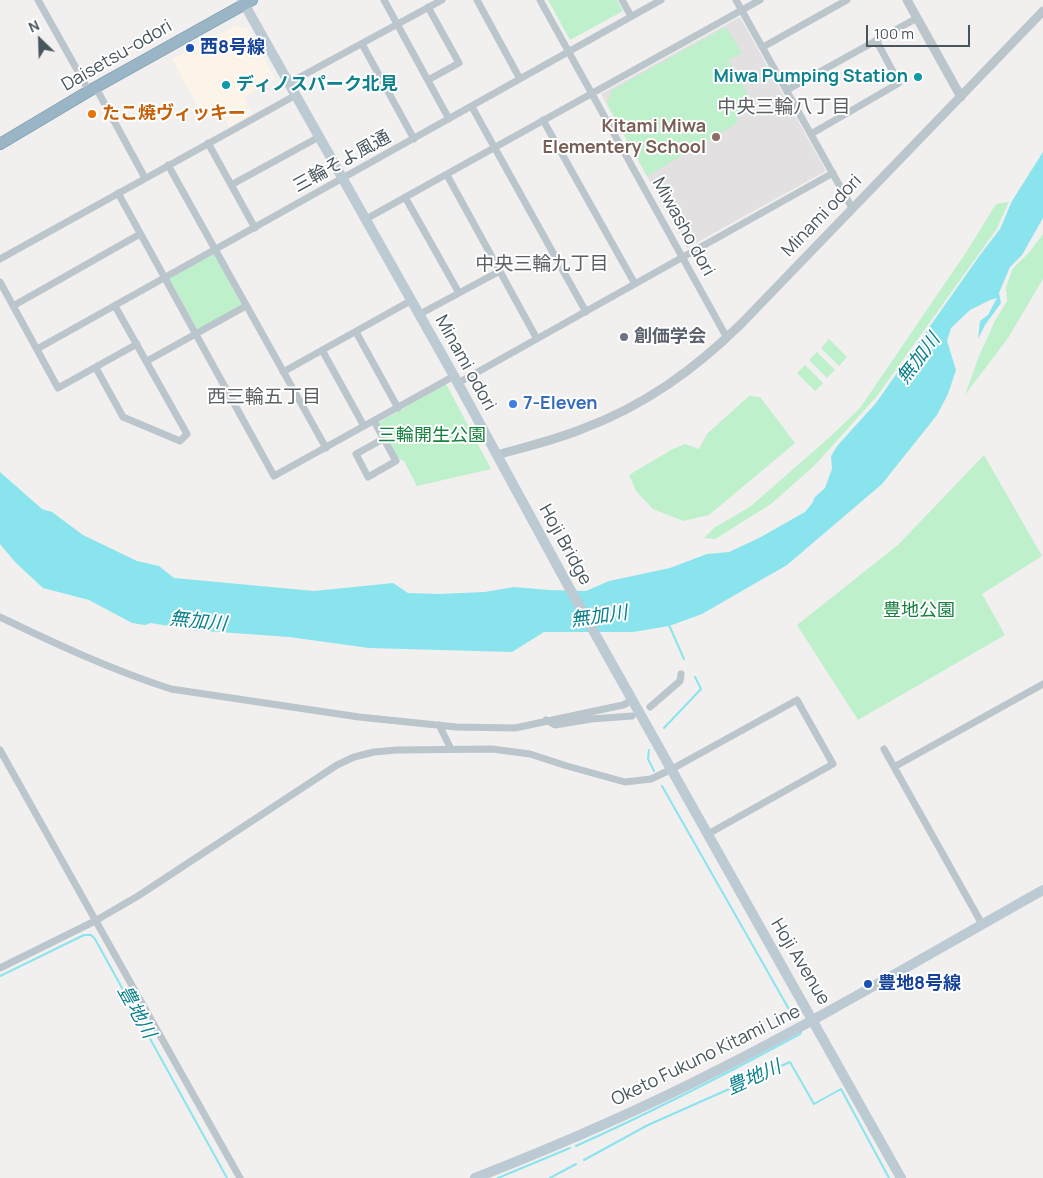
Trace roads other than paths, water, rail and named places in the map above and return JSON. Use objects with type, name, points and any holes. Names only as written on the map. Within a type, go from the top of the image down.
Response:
[{"type":"highway","name":"Daisetsu-odori","points":[[0,144],[247,1]]},
{"type":"main road","name":"Minami odori","points":[[247,1],[289,83],[420,314],[497,455]]},
{"type":"main road","name":"Hoji Bridge","points":[[497,455],[631,697]]},
{"type":"main road","name":"Hoji Avenue","points":[[631,697],[812,1020],[1043,890]]},
{"type":"main road","name":"Oketo Fukuno Kitami Line","points":[[475,1178],[577,1136],[655,1101],[812,1020],[901,1178]]},
{"type":"street","points":[[38,0],[145,178]]},
{"type":"street","points":[[384,0],[449,119]]},
{"type":"street","points":[[289,83],[442,0]]},
{"type":"street","points":[[477,0],[520,79]]},
{"type":"street","name":"Miwasho dori","points":[[540,0],[727,338]]},
{"type":"street","points":[[622,0],[631,16]]},
{"type":"street","name":"三輪そよ風通","points":[[37,349],[660,0]]},
{"type":"street","points":[[736,0],[852,208]]},
{"type":"street","points":[[366,219],[760,0]]},
{"type":"street","points":[[763,47],[846,0]]},
{"type":"street","points":[[907,0],[960,97]]},
{"type":"street","points":[[428,8],[459,63],[428,80]]},
{"type":"street","name":"Minami odori","points":[[497,455],[582,430],[632,407],[692,369],[727,338],[1043,11]]},
{"type":"street","points":[[787,90],[917,18]]},
{"type":"street","points":[[811,134],[899,83],[876,40]]},
{"type":"street","points":[[362,44],[414,139]]},
{"type":"street","points":[[0,259],[296,95]]},
{"type":"street","points":[[472,107],[586,312]]},
{"type":"street","points":[[543,120],[635,284]]},
{"type":"street","points":[[231,185],[319,137]]},
{"type":"street","points":[[208,143],[254,228]]},
{"type":"street","points":[[168,165],[326,448]]},
{"type":"street","points":[[118,193],[274,476],[398,408],[537,339],[833,173]]},
{"type":"street","points":[[447,175],[537,339]]},
{"type":"street","points":[[405,197],[460,293]]},
{"type":"street","points":[[13,306],[140,234]]},
{"type":"street","points":[[420,314],[500,271]]},
{"type":"street","points":[[1,285],[58,388],[137,344]]},
{"type":"street","points":[[283,372],[412,300]]},
{"type":"street","points":[[96,368],[123,417],[180,441],[187,434],[115,306]]},
{"type":"street","points":[[147,361],[246,306]]},
{"type":"street","points":[[356,332],[398,408]]},
{"type":"street","points":[[322,350],[364,426]]},
{"type":"street","points":[[374,421],[384,439],[396,461],[368,476],[356,454],[384,439]]},
{"type":"street","points":[[0,617],[84,657],[171,689],[359,717],[439,725],[515,728],[545,720],[623,705],[631,697]]},
{"type":"street","points":[[650,707],[680,681],[681,674]]},
{"type":"street","points":[[894,767],[1043,684]]},
{"type":"street","points":[[0,968],[95,921],[138,896],[338,765],[354,757],[374,752],[397,750],[492,748],[530,754],[625,782],[651,779],[797,700],[833,764],[708,834]]},
{"type":"street","points":[[545,720],[555,725],[591,719],[632,716]]},
{"type":"street","points":[[439,725],[451,750]]},
{"type":"street","points":[[884,749],[982,924]]},
{"type":"street","points":[[0,750],[240,1178]]},
{"type":"water","name":"無加川","points":[[1043,152],[1043,218],[1022,255],[1010,267],[999,293],[1001,303],[985,325],[978,339],[980,321],[988,315],[997,298],[970,310],[951,328],[947,341],[956,370],[948,394],[937,415],[882,484],[787,565],[702,614],[669,626],[633,632],[544,632],[512,652],[369,648],[289,637],[192,630],[151,623],[145,625],[132,623],[89,600],[43,588],[16,563],[0,544],[0,472],[42,509],[52,512],[83,535],[137,561],[159,566],[174,578],[314,591],[393,583],[408,593],[485,592],[514,587],[586,591],[609,581],[670,568],[707,554],[729,552],[759,538],[805,512],[814,498],[825,488],[832,469],[831,456],[838,445],[876,403],[1000,229],[1012,201]]},
{"type":"waterway","points":[[669,625],[684,659]]},
{"type":"waterway","points":[[664,728],[701,689],[695,677]]},
{"type":"waterway","points":[[649,750],[648,759],[654,771]]},
{"type":"waterway","points":[[662,786],[790,1011]]},
{"type":"waterway","name":"豊地川","points":[[0,976],[84,935],[91,935],[95,939],[227,1178]]},
{"type":"waterway","points":[[576,1146],[689,1092],[801,1032]]},
{"type":"waterway","name":"豊地川","points":[[584,1160],[648,1125],[790,1062],[814,1104],[841,1089],[889,1178]]},
{"type":"waterway","points":[[498,1178],[570,1148]]},
{"type":"waterway","name":"豊地川","points":[[550,1178],[576,1164]]},
{"type":"place","name":"西8号線","points":[[190,48]]},
{"type":"place","name":"Miwa Pumping Station","points":[[918,77]]},
{"type":"place","name":"ディノスパーク北見","points":[[226,85]]},
{"type":"place","name":"たこ焼ヴィッキー","points":[[92,114]]},
{"type":"place","name":"Kitami Miwa Elementery School","points":[[716,137]]},
{"type":"place","name":"創価学会","points":[[624,337]]},
{"type":"place","name":"7-Eleven","points":[[513,404]]},
{"type":"place","name":"豊地8号線","points":[[868,984]]},
{"type":"district","name":"中央三輪八丁目","points":[[784,108]]},
{"type":"district","name":"中央三輪九丁目","points":[[542,265]]},
{"type":"district","name":"西三輪五丁目","points":[[264,398]]},
{"type":"park label","name":"三輪開生公園","points":[[432,436]]},
{"type":"park label","name":"豊地公園","points":[[919,611]]}]
